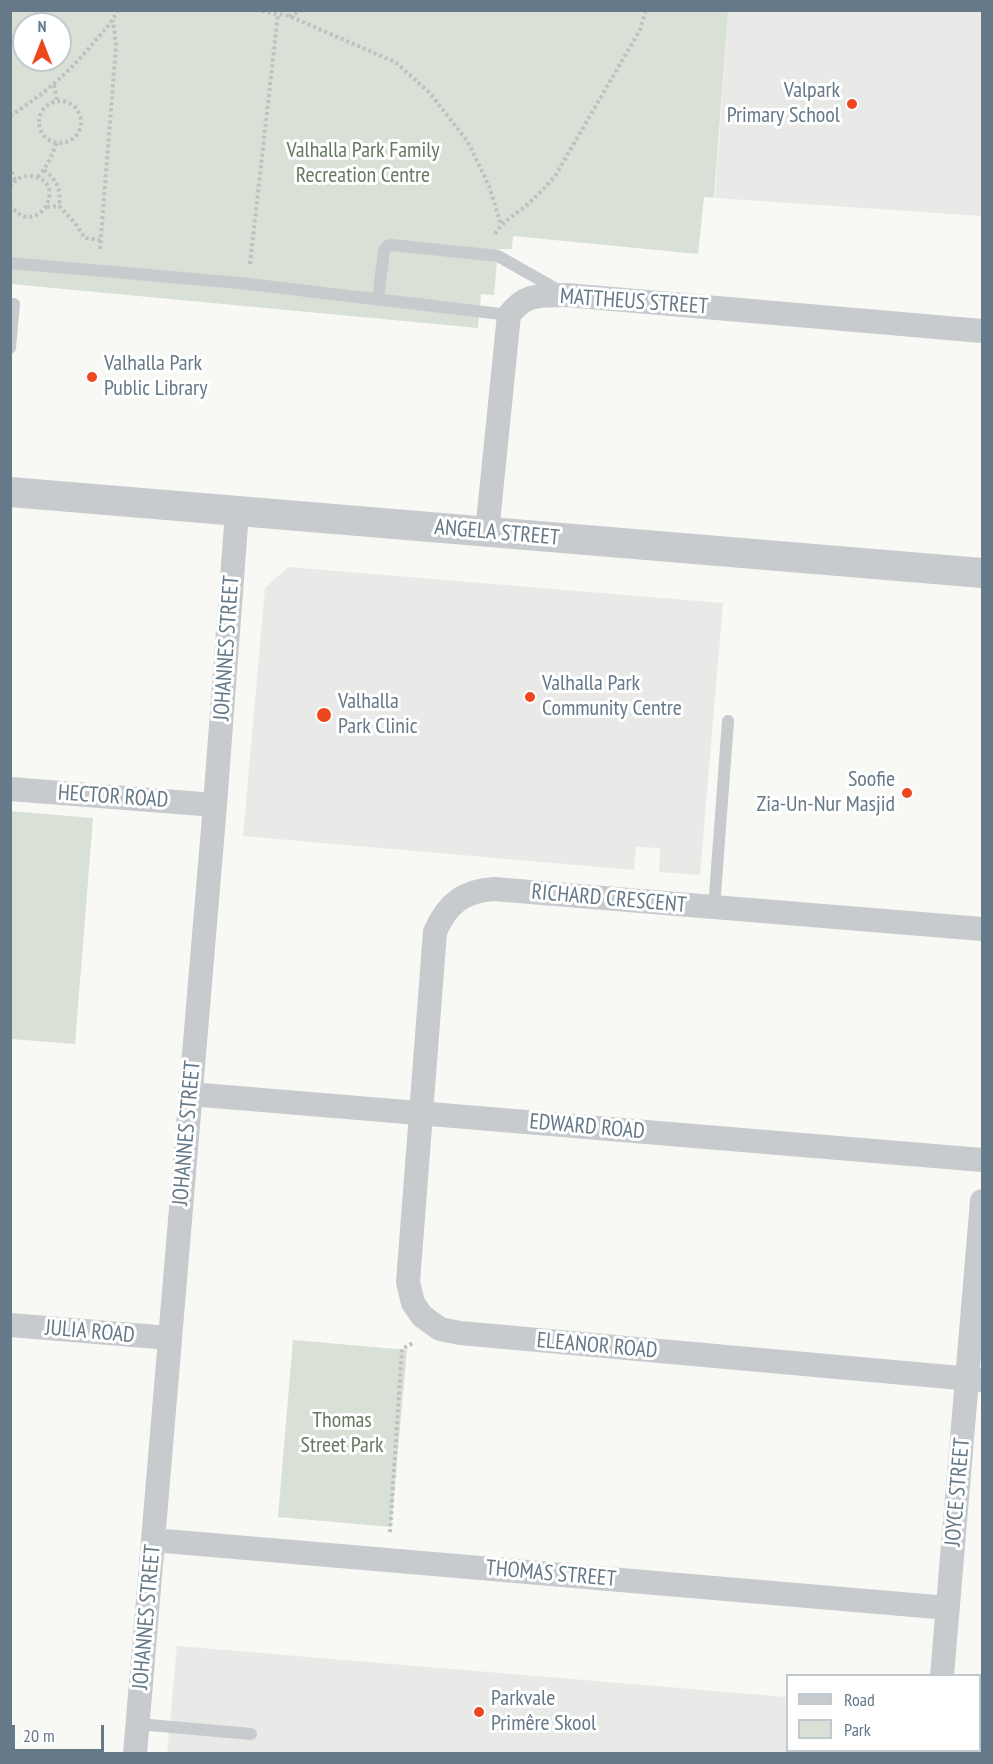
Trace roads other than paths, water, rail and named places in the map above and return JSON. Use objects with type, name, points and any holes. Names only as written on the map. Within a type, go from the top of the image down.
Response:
[{"type":"street","name":"MATTHEUS STREET","points":[[509,315],[516,305],[529,297],[567,295],[982,331]]},
{"type":"street","points":[[487,532],[509,315]]},
{"type":"street","name":"ANGELA STREET","points":[[10,492],[982,573]]},
{"type":"street","name":"JOHANNES STREET","points":[[135,1754],[215,805],[237,512]]},
{"type":"street","name":"HECTOR ROAD","points":[[10,789],[215,805]]},
{"type":"street","name":"RICHARD CRESCENT","points":[[421,1113],[435,932],[442,916],[461,897],[477,890],[494,889],[982,929]]},
{"type":"street","name":"EDWARD ROAD","points":[[190,1094],[982,1160]]},
{"type":"street","name":"ELEANOR ROAD","points":[[421,1113],[408,1282],[413,1302],[422,1316],[440,1329],[460,1333],[975,1379]]},
{"type":"street","name":"JOYCE STREET","points":[[942,1674],[975,1379],[982,1201]]},
{"type":"street","name":"JULIA ROAD","points":[[10,1325],[170,1338]]},
{"type":"street","name":"THOMAS STREET","points":[[153,1540],[948,1608]]},
{"type":"lane","points":[[378,299],[384,250],[387,246],[392,245],[498,256],[567,295]]},
{"type":"lane","points":[[10,263],[240,283],[509,315]]},
{"type":"lane","points":[[10,348],[14,304]]},
{"type":"lane","points":[[714,908],[728,721]]},
{"type":"lane","points":[[138,1724],[251,1734]]},
{"type":"place","name":"Valpark Primary School","points":[[852,104]]},
{"type":"place","name":"Valhalla Park Public Library","points":[[92,377]]},
{"type":"place","name":"Valhalla Park Community Centre","points":[[530,697]]},
{"type":"place","name":"Valhalla Park Clinic","points":[[324,715]]},
{"type":"place","name":"Soofie Zia-Un-Nur Masjid","points":[[907,793]]},
{"type":"place","name":"Parkvale Primêre Skool","points":[[479,1712]]},
{"type":"park label","name":"Valhalla Park Family Recreation Centre","points":[[363,164]]},
{"type":"park label","name":"Thomas Street Park","points":[[342,1434]]}]
